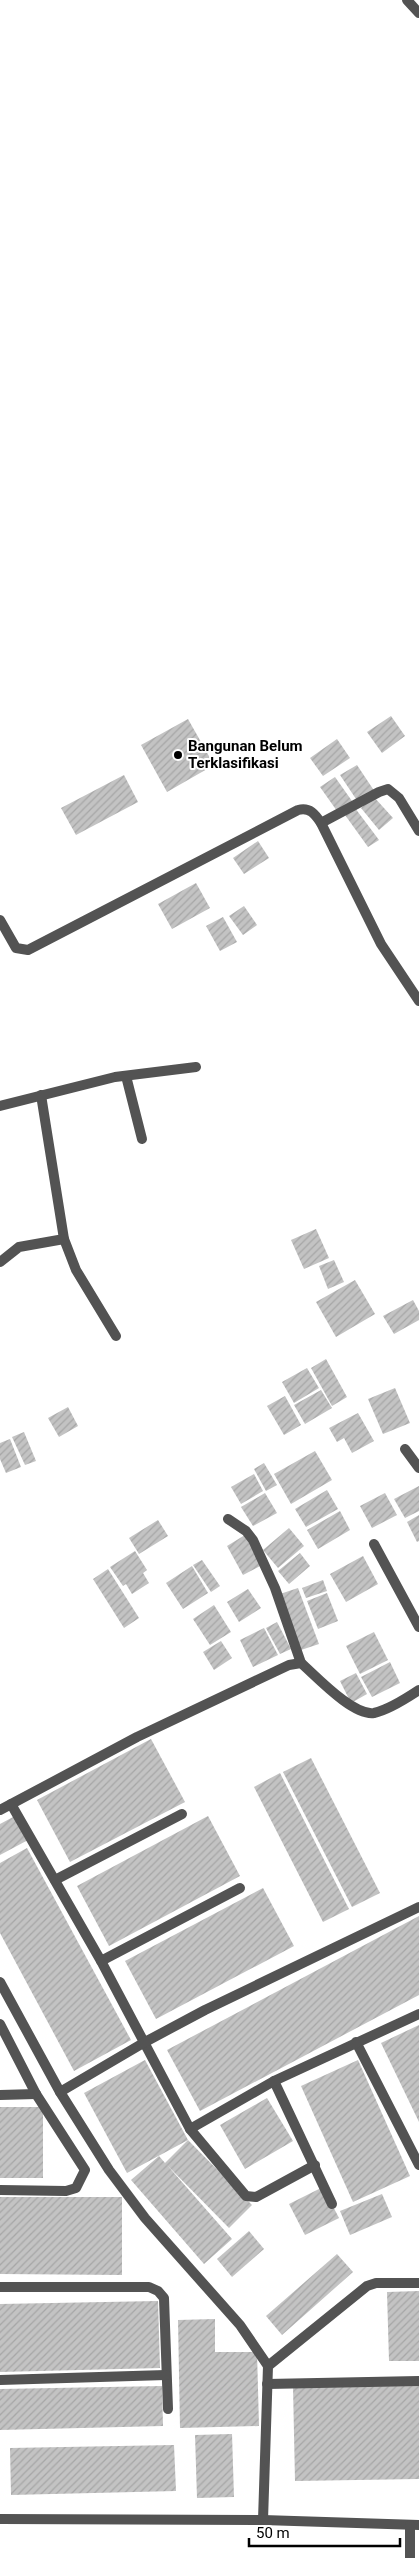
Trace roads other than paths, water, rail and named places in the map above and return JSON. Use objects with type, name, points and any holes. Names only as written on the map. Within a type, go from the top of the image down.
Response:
[{"type":"street","points":[[407,0],[419,14]]},
{"type":"street","points":[[321,823],[388,789],[399,798],[419,831]]},
{"type":"street","points":[[0,920],[16,948],[28,950],[298,810],[308,809],[314,812],[321,823],[381,944],[419,1001]]},
{"type":"street","points":[[0,1106],[126,1076],[196,1067]]},
{"type":"street","points":[[126,1076],[142,1139]]},
{"type":"street","points":[[41,1095],[64,1239],[76,1270],[116,1336]]},
{"type":"street","points":[[0,1262],[19,1247],[64,1239]]},
{"type":"street","points":[[405,1449],[419,1468]]},
{"type":"street","points":[[228,1519],[246,1531],[253,1540],[275,1588],[301,1663],[346,1702],[363,1712],[376,1712],[418,1694]]},
{"type":"street","points":[[374,1544],[419,1626]]},
{"type":"street","points":[[0,1810],[137,1737],[277,1669],[301,1663]]},
{"type":"street","points":[[11,1804],[101,1961],[190,2129],[246,2196],[256,2197],[315,2166]]},
{"type":"street","points":[[55,1880],[182,1814]]},
{"type":"street","points":[[101,1961],[240,1888]]},
{"type":"street","points":[[60,2092],[145,2042],[206,2010],[419,1907]]},
{"type":"street","points":[[0,1982],[60,2092],[109,2170],[145,2218],[240,2325],[268,2366],[262,2520]]},
{"type":"street","points":[[190,2129],[274,2081],[419,2014]]},
{"type":"street","points":[[0,2024],[36,2094],[85,2170],[76,2188],[66,2191],[0,2190]]},
{"type":"street","points":[[356,2042],[419,2165]]},
{"type":"street","points":[[274,2081],[332,2204]]},
{"type":"street","points":[[0,2095],[36,2094]]},
{"type":"street","points":[[268,2366],[367,2286],[376,2283],[419,2283]]},
{"type":"street","points":[[0,2287],[149,2287],[158,2291],[164,2298],[168,2409]]},
{"type":"street","points":[[0,2380],[166,2375]]},
{"type":"street","points":[[267,2384],[419,2381]]},
{"type":"street","points":[[0,2519],[262,2520],[415,2525],[410,2558]]},
{"type":"place","name":"Bangunan Belum Terklasifikasi","points":[[178,755]]}]
